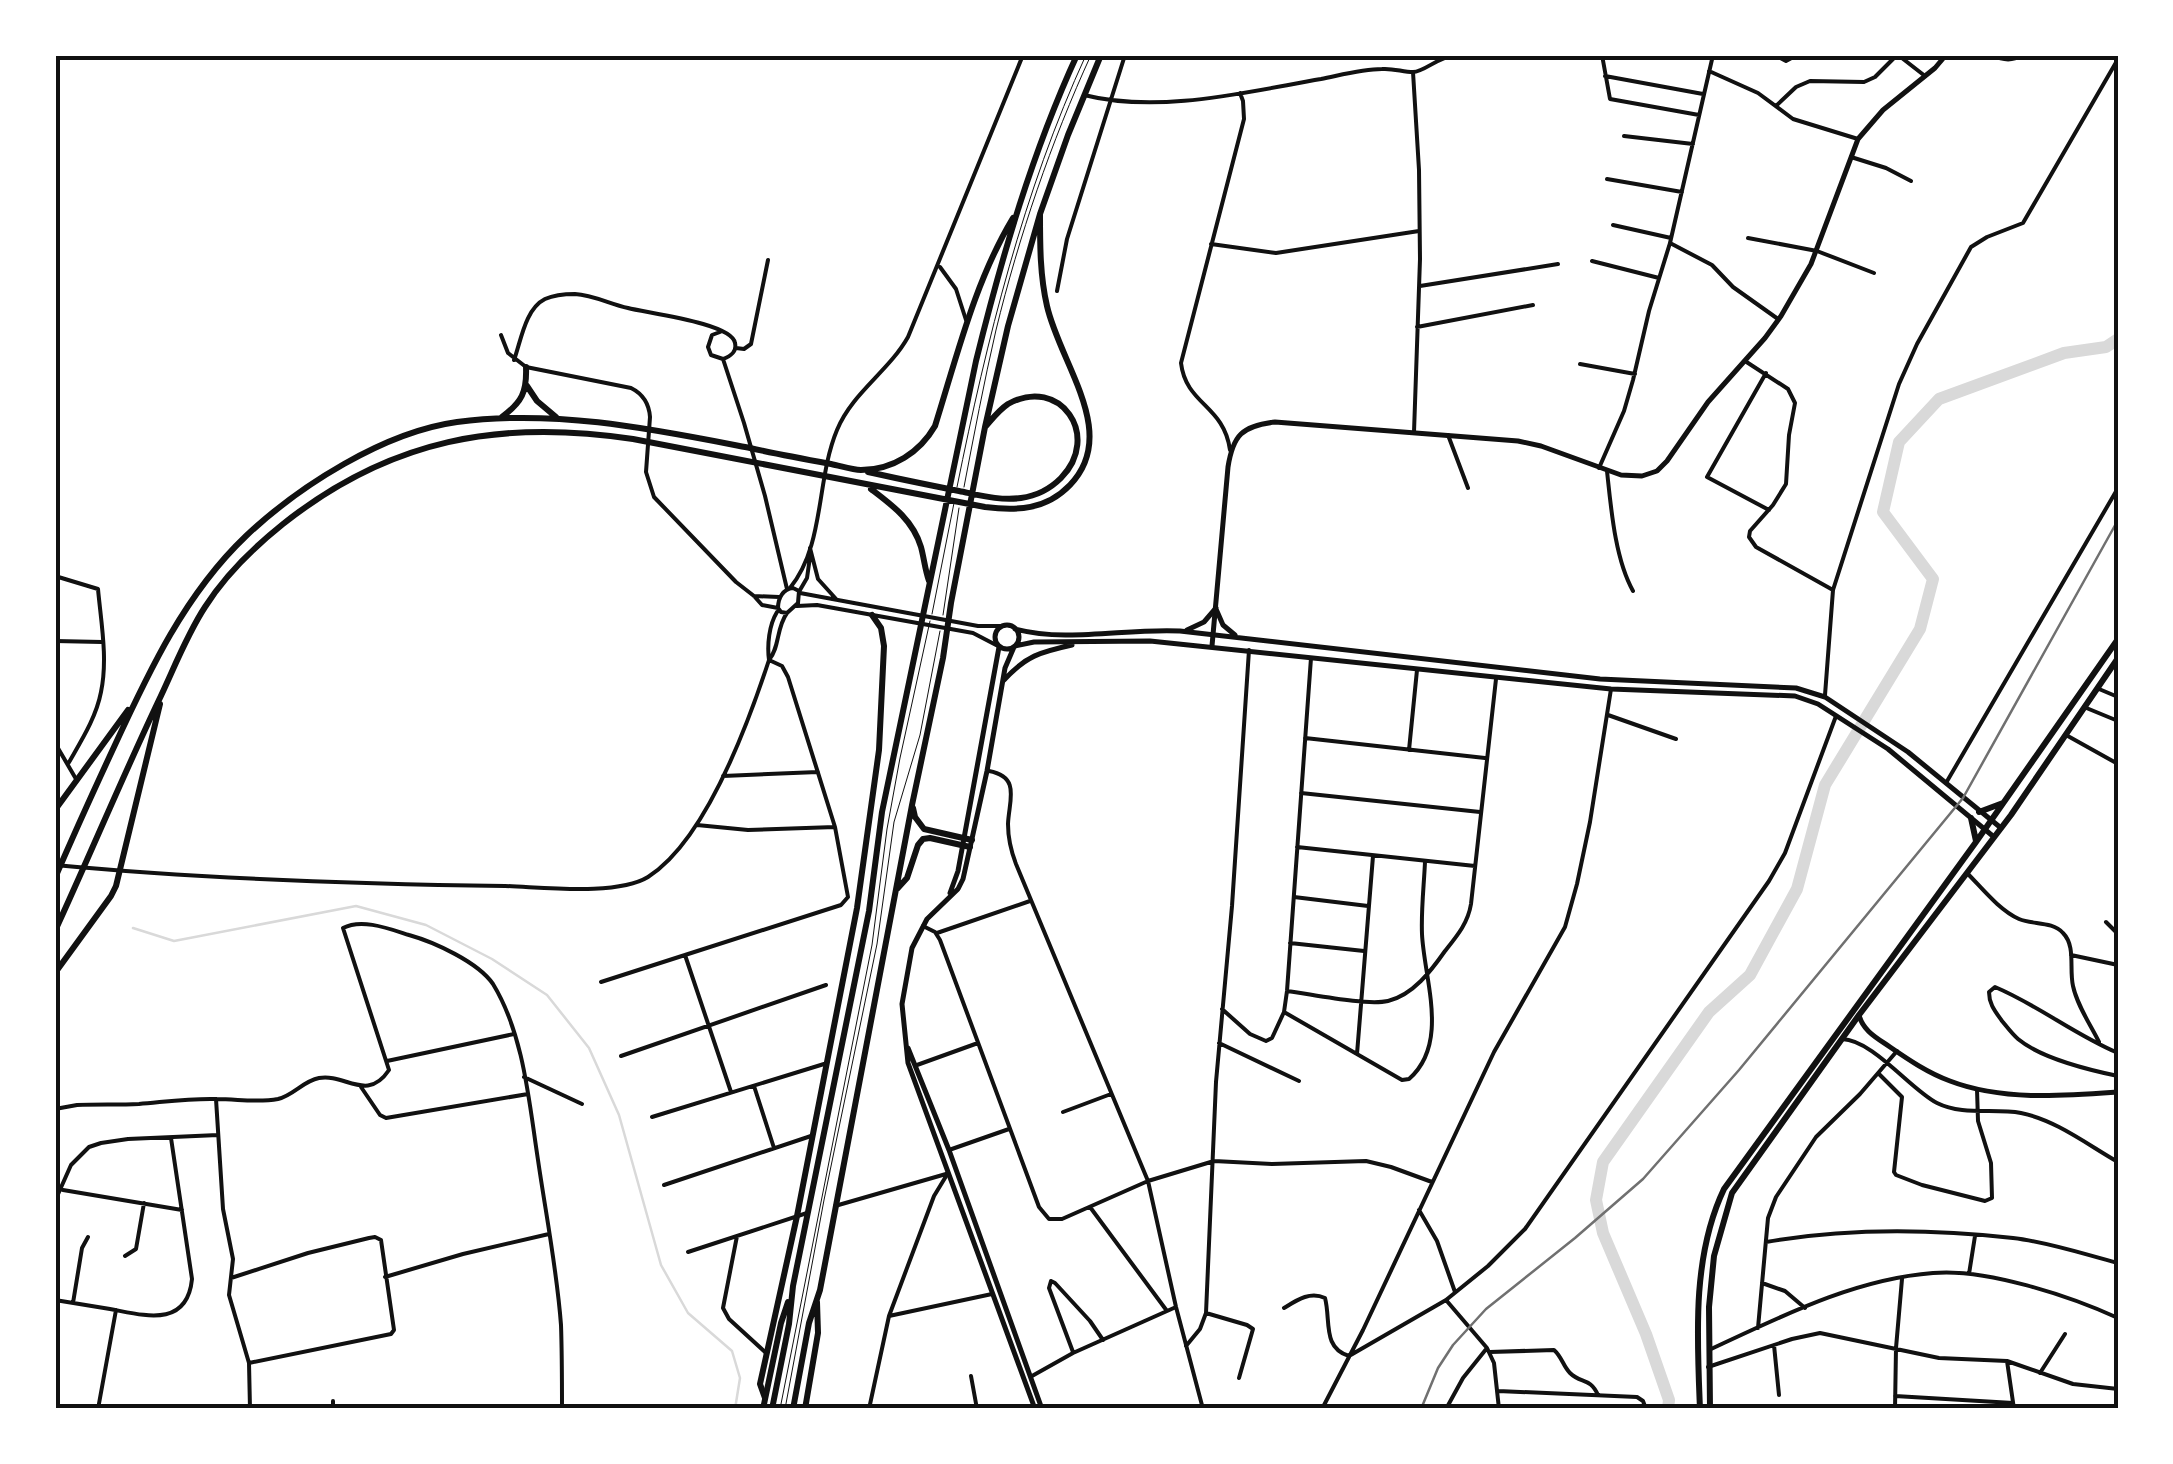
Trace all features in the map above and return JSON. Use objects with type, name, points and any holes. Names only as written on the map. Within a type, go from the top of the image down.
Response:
[{"type":"main road","points":[[929,583],[990,306],[1046,127],[1078,55]]},
{"type":"main road","points":[[789,1409],[817,1302],[948,603],[1008,326],[1040,214],[1101,55]]},
{"type":"main road","points":[[1212,646],[1230,454],[1237,438],[1249,427],[1275,422],[1518,441],[1632,477],[1657,472],[1708,402],[1778,320],[1816,251],[1858,139],[1882,110],[1946,55]]},
{"type":"main road","points":[[861,470],[902,460],[927,440],[991,262],[1018,208]]},
{"type":"main road","points":[[55,931],[205,606],[252,549],[323,493],[362,471],[438,444],[488,434],[590,432],[985,507],[1026,509],[1054,499],[1076,479],[1089,454],[1091,426],[1047,306],[1040,261],[1040,214]]},
{"type":"main road","points":[[526,368],[527,385],[557,418]]},
{"type":"main road","points":[[501,418],[516,405],[527,385]]},
{"type":"main road","points":[[55,878],[135,700],[200,586],[249,534],[287,503],[376,447],[452,423],[557,418],[634,426],[940,488],[1024,498],[1048,489],[1066,472],[1078,451],[1077,429],[1066,409],[1038,397],[1004,406],[985,427]]},
{"type":"main road","points":[[772,1409],[868,911],[882,812],[930,601],[921,546],[909,522],[866,486]]},
{"type":"main road","points":[[1180,631],[1198,626],[1216,608]]},
{"type":"main road","points":[[1216,608],[1222,625],[1243,638]]},
{"type":"main road","points":[[765,1398],[760,1384],[798,1216],[857,908],[879,750],[884,646],[881,628],[872,615]]},
{"type":"main road","points":[[1994,837],[1873,739],[1810,700],[1782,694],[1611,688],[1150,641],[1034,642],[1005,649],[995,640],[995,634],[1002,626],[1067,633],[1180,631],[1616,680],[1785,686],[1825,697],[1946,782],[2001,828]]},
{"type":"main road","points":[[1015,628],[1018,635],[1005,668],[987,771],[958,871],[949,896],[922,926],[912,948],[903,994],[903,1025],[909,1069],[1037,1408]]},
{"type":"main road","points":[[1700,1409],[1701,1276],[1719,1200],[1742,1162],[1991,822],[2118,639]]},
{"type":"main road","points":[[1002,682],[1034,654],[1084,643]]},
{"type":"main road","points":[[967,842],[999,646]]},
{"type":"main road","points":[[1710,1409],[1708,1307],[1714,1256],[1732,1193],[1841,1040],[2001,828],[2118,658]]},
{"type":"main road","points":[[55,973],[112,896],[163,692]]},
{"type":"main road","points":[[55,810],[135,700]]},
{"type":"main road","points":[[1979,812],[2004,802]]},
{"type":"main road","points":[[912,806],[924,829],[967,842]]},
{"type":"main road","points":[[870,810],[882,812]]},
{"type":"main road","points":[[1971,818],[1976,842]]},
{"type":"main road","points":[[896,890],[907,878],[923,840],[967,842]]},
{"type":"main road","points":[[1859,1016],[1866,1030],[1934,1074],[1977,1089],[2050,1095],[2118,1092]]},
{"type":"main road","points":[[906,1045],[949,1150],[1030,1376],[1037,1408]]},
{"type":"main road","points":[[860,1076],[871,1078]]},
{"type":"main road","points":[[763,1409],[781,1322],[791,1296]]},
{"type":"main road","points":[[805,1409],[818,1333],[817,1302]]},
{"type":"street","points":[[768,660],[775,652],[780,625],[796,606],[808,578],[810,547],[838,427],[851,405],[904,345],[1023,55]]},
{"type":"street","points":[[1057,290],[1067,239],[1125,55]]},
{"type":"street","points":[[1084,95],[1140,104],[1240,93],[1375,69],[1414,72],[1455,55]]},
{"type":"street","points":[[1602,55],[1609,96],[1614,101],[1699,114]]},
{"type":"street","points":[[1599,468],[1635,374],[1671,240],[1713,55]]},
{"type":"street","points":[[1775,55],[1786,61],[1797,55]]},
{"type":"street","points":[[1776,106],[1796,87],[1810,81],[1871,80],[1897,55],[1924,76]]},
{"type":"street","points":[[1992,55],[2006,60],[2022,55]]},
{"type":"street","points":[[1825,697],[1832,590],[1899,384],[1917,344],[1971,246],[2023,223],[2118,59]]},
{"type":"street","points":[[1709,70],[1758,94],[1793,119],[1858,139]]},
{"type":"street","points":[[1414,72],[1420,170],[1414,433]]},
{"type":"street","points":[[1606,76],[1704,94]]},
{"type":"street","points":[[1230,454],[1227,434],[1217,416],[1191,392],[1181,363],[1244,119],[1240,93]]},
{"type":"street","points":[[1624,136],[1692,144]]},
{"type":"street","points":[[1850,157],[1911,181]]},
{"type":"street","points":[[1607,179],[1682,192]]},
{"type":"street","points":[[1613,225],[1671,240],[1712,264],[1734,287],[1778,320]]},
{"type":"street","points":[[1210,244],[1276,253],[1419,232]]},
{"type":"street","points":[[1748,238],[1816,251],[1874,273]]},
{"type":"street","points":[[736,348],[744,349],[751,344],[768,260]]},
{"type":"street","points":[[1592,261],[1659,278]]},
{"type":"street","points":[[1420,286],[1558,264]]},
{"type":"street","points":[[938,266],[960,297],[967,325]]},
{"type":"street","points":[[514,360],[532,310],[542,301],[567,294],[680,317],[732,336],[736,348]]},
{"type":"street","points":[[1417,327],[1533,305]]},
{"type":"street","points":[[720,332],[712,335],[708,347],[714,358],[723,360],[736,348]]},
{"type":"street","points":[[500,334],[508,353],[526,368],[631,388],[643,396],[650,410],[646,472],[654,498],[736,582],[765,607],[788,614]]},
{"type":"street","points":[[723,360],[765,496],[788,589]]},
{"type":"street","points":[[1745,360],[1788,390],[1795,404],[1788,446],[1788,478],[1769,510],[1750,531],[1751,542],[1832,590]]},
{"type":"street","points":[[1580,364],[1635,374]]},
{"type":"street","points":[[1766,373],[1707,477],[1769,510]]},
{"type":"street","points":[[1448,435],[1468,488]]},
{"type":"street","points":[[1607,471],[1615,530],[1624,571],[1633,590]]},
{"type":"street","points":[[1946,782],[2118,488]]},
{"type":"street","points":[[55,865],[442,886],[609,888],[637,882],[650,876],[697,825],[709,806],[756,702],[780,597],[800,574],[810,547]]},
{"type":"street","points":[[810,547],[818,579],[837,600]]},
{"type":"street","points":[[55,576],[98,589],[102,642],[104,675],[98,703],[68,764]]},
{"type":"street","points":[[788,589],[978,626],[1002,626]]},
{"type":"street","points":[[754,596],[780,597]]},
{"type":"street","points":[[796,606],[816,604],[973,633],[999,646]]},
{"type":"street","points":[[55,641],[102,642]]},
{"type":"street","points":[[1186,1346],[1200,1329],[1206,1312],[1219,1043],[1249,650]]},
{"type":"street","points":[[1222,1009],[1250,1034],[1266,1041],[1272,1038],[1284,1012],[1311,658]]},
{"type":"street","points":[[601,982],[846,902],[848,886],[835,827],[786,671],[768,660]]},
{"type":"street","points":[[1409,750],[1417,670]]},
{"type":"street","points":[[1287,991],[1381,1002],[1394,999],[1428,975],[1467,920],[1496,677]]},
{"type":"street","points":[[1322,1409],[1494,1052],[1564,927],[1590,822],[1611,688]]},
{"type":"street","points":[[2097,688],[2118,697]]},
{"type":"street","points":[[2084,707],[2118,720]]},
{"type":"street","points":[[1608,715],[1676,739]]},
{"type":"street","points":[[1284,1308],[1311,1296],[1325,1298],[1330,1341],[1338,1352],[1349,1356],[1446,1300],[1488,1266],[1524,1229],[1769,882],[1785,852],[1836,716]]},
{"type":"street","points":[[2066,735],[2118,764]]},
{"type":"street","points":[[1306,738],[1486,758]]},
{"type":"street","points":[[55,743],[76,779]]},
{"type":"street","points":[[987,771],[1002,774],[1008,782],[1010,846],[1148,1181],[1203,1409]]},
{"type":"street","points":[[722,776],[818,772]]},
{"type":"street","points":[[1301,793],[1480,812]]},
{"type":"street","points":[[697,825],[748,830],[835,827]]},
{"type":"street","points":[[1297,847],[1475,866]]},
{"type":"street","points":[[1357,1054],[1372,856]]},
{"type":"street","points":[[1284,1012],[1402,1080],[1414,1076],[1432,1034],[1433,1017],[1422,934],[1425,862]]},
{"type":"street","points":[[1966,873],[2015,918],[2057,928],[2068,939],[2074,991],[2102,1046]]},
{"type":"street","points":[[1294,896],[1368,906]]},
{"type":"street","points":[[937,934],[1030,901]]},
{"type":"street","points":[[2106,922],[2118,934]]},
{"type":"street","points":[[361,1087],[387,1075],[388,1070],[343,931],[348,924],[379,926],[416,937],[472,963],[492,984],[514,1034],[528,1094],[560,1323],[562,1409]]},
{"type":"street","points":[[922,926],[937,934],[1044,1216],[1058,1221],[1148,1181],[1214,1161],[1272,1164],[1366,1160],[1432,1182]]},
{"type":"street","points":[[1290,942],[1364,951]]},
{"type":"street","points":[[2071,955],[2118,966]]},
{"type":"street","points":[[684,956],[731,1092]]},
{"type":"street","points":[[621,1056],[826,985]]},
{"type":"street","points":[[2118,1053],[2025,1000],[1995,987],[1988,992],[1995,1011],[2028,1046],[2066,1062],[2118,1076]]},
{"type":"street","points":[[386,1062],[514,1034]]},
{"type":"street","points":[[1841,1040],[1850,1040],[1887,1063],[1940,1104],[1964,1110],[2027,1114],[2118,1162]]},
{"type":"street","points":[[917,1066],[978,1043]]},
{"type":"street","points":[[1219,1043],[1298,1081]]},
{"type":"street","points":[[1758,1328],[1772,1205],[1806,1150],[1897,1051]]},
{"type":"street","points":[[652,1117],[826,1063]]},
{"type":"street","points":[[1879,1074],[1902,1097],[1896,1175],[1922,1186],[1985,1201],[1992,1198],[1991,1163],[1976,1110],[1977,1089]]},
{"type":"street","points":[[55,1109],[216,1098],[252,1102],[282,1098],[322,1077],[361,1087],[386,1118],[528,1094]]},
{"type":"street","points":[[524,1077],[582,1104]]},
{"type":"street","points":[[754,1085],[774,1148]]},
{"type":"street","points":[[1063,1112],[1111,1094]]},
{"type":"street","points":[[216,1098],[223,1209],[233,1259],[230,1303],[248,1362],[250,1409]]},
{"type":"street","points":[[949,1150],[1009,1129]]},
{"type":"street","points":[[55,1201],[72,1165],[89,1147],[101,1142],[218,1135]]},
{"type":"street","points":[[664,1185],[812,1136]]},
{"type":"street","points":[[55,1300],[151,1317],[162,1316],[187,1299],[192,1279],[171,1138]]},
{"type":"street","points":[[835,1206],[948,1174]]},
{"type":"street","points":[[868,1409],[889,1316],[934,1196],[948,1174]]},
{"type":"street","points":[[61,1189],[182,1210]]},
{"type":"street","points":[[125,1256],[136,1250],[144,1204]]},
{"type":"street","points":[[1090,1208],[1167,1311]]},
{"type":"street","points":[[1419,1210],[1437,1240],[1455,1293]]},
{"type":"street","points":[[688,1252],[807,1213]]},
{"type":"street","points":[[1766,1242],[1852,1232],[1975,1236],[2038,1242],[2118,1263]]},
{"type":"street","points":[[386,1278],[548,1234]]},
{"type":"street","points":[[738,1236],[724,1312],[767,1354]]},
{"type":"street","points":[[1969,1274],[1975,1236]]},
{"type":"street","points":[[73,1303],[82,1248],[88,1237]]},
{"type":"street","points":[[231,1278],[308,1253],[375,1237],[380,1240],[394,1330],[391,1334],[248,1362]]},
{"type":"street","points":[[1708,1350],[1860,1286],[1935,1272],[1969,1274],[2054,1293],[2118,1318]]},
{"type":"street","points":[[1895,1409],[1902,1277]]},
{"type":"street","points":[[1073,1353],[1049,1288],[1051,1281],[1056,1282],[1103,1340]]},
{"type":"street","points":[[1762,1282],[1805,1308]]},
{"type":"street","points":[[889,1316],[993,1294]]},
{"type":"street","points":[[1446,1300],[1489,1350],[1500,1409]]},
{"type":"street","points":[[1030,1376],[1176,1307]]},
{"type":"street","points":[[98,1409],[116,1310]]},
{"type":"street","points":[[1206,1312],[1248,1325],[1252,1330],[1238,1378]]},
{"type":"street","points":[[1708,1367],[1820,1333],[1939,1358],[2006,1361],[2073,1384],[2118,1389]]},
{"type":"street","points":[[2040,1372],[2066,1334]]},
{"type":"street","points":[[1774,1345],[1779,1394]]},
{"type":"street","points":[[1446,1409],[1463,1378],[1489,1350],[1554,1350],[1571,1374],[1590,1382],[1598,1396]]},
{"type":"street","points":[[1895,1396],[2013,1406],[2006,1361]]},
{"type":"street","points":[[971,1376],[977,1409]]},
{"type":"street","points":[[1498,1390],[1637,1398],[1646,1409]]},
{"type":"street","points":[[333,1401],[333,1409]]},
{"type":"street","points":[[55,1404],[75,1409]]},
{"type":"street","points":[[1023,1409],[1037,1408]]},
{"type":"lane","points":[[930,601],[1002,291],[1033,190],[1086,55]]},
{"type":"lane","points":[[948,603],[952,542],[998,325],[1037,191],[1091,55]]},
{"type":"lane","points":[[780,1409],[872,945],[887,829],[920,652]]},
{"type":"lane","points":[[789,1409],[824,1200],[877,944],[894,822],[939,657]]},
{"type":"waterway","points":[[1668,1409],[1669,1400],[1646,1334],[1603,1233],[1596,1200],[1603,1162],[1709,1012],[1750,975],[1797,889],[1825,785],[1920,629],[1933,579],[1883,512],[1899,442],[1939,399],[2064,353],[2106,347],[2118,339]]},
{"type":"waterway","points":[[133,928],[174,941],[356,906],[426,925],[492,959],[547,995],[589,1048],[619,1115],[661,1265],[688,1313],[732,1351],[740,1378],[735,1409]]},
{"type":"railway","points":[[1421,1409],[1438,1368],[1453,1345],[1486,1309],[1643,1179],[1739,1070],[1963,798],[2118,520]]}]
